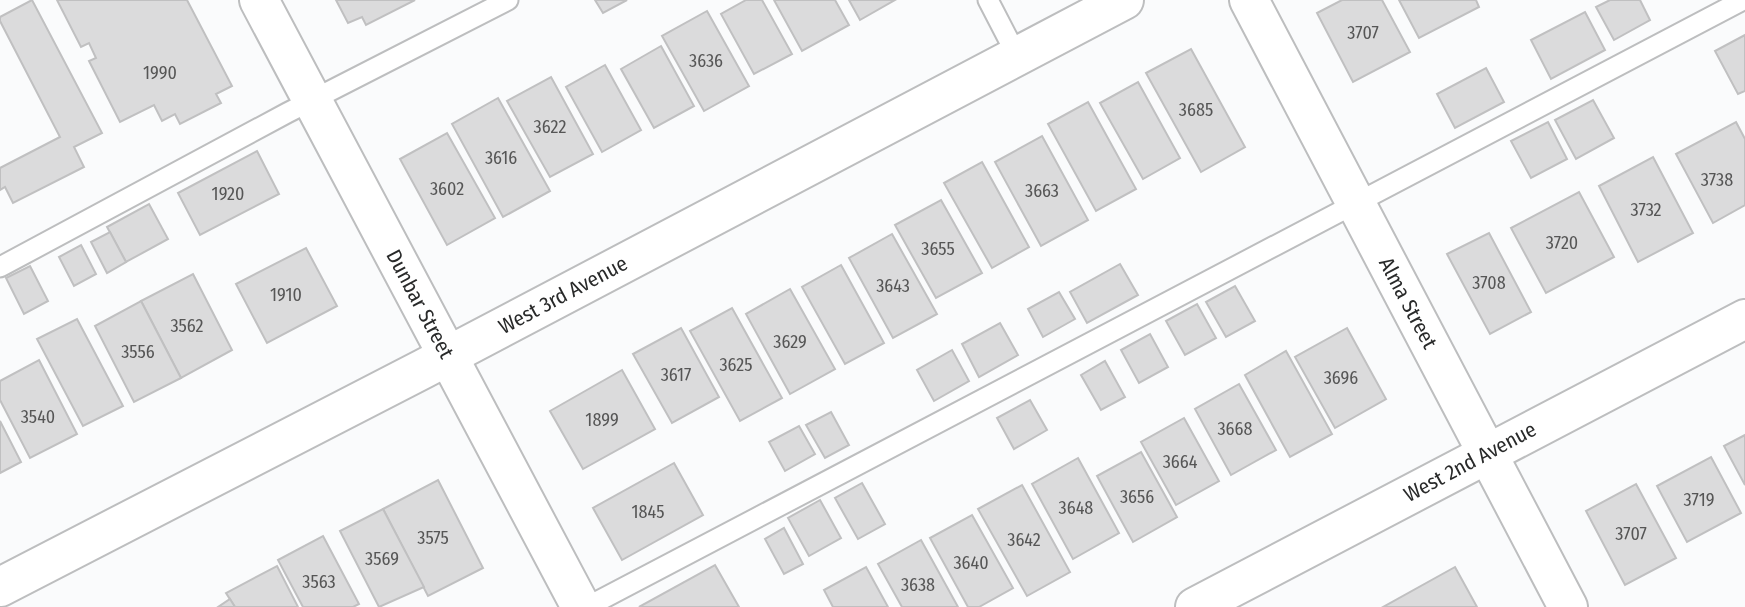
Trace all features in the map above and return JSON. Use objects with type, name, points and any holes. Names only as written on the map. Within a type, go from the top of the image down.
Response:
[{"type":"street","name":"Dunbar Street","points":[[259,0],[581,607]]},
{"type":"street","name":"West 3rd Avenue","points":[[0,587],[448,356],[1124,0]]},
{"type":"street","name":"Alma Street","points":[[1249,0],[1568,607]]},
{"type":"street","name":"West 2nd Avenue","points":[[1195,607],[1745,319]]},
{"type":"lane","points":[[0,267],[508,0]]},
{"type":"lane","points":[[988,0],[1017,56]]},
{"type":"lane","points":[[587,607],[1742,0]]},
{"type":"building","points":[[32,0],[102,133],[74,147],[84,167],[13,203],[5,187],[0,190],[0,168],[60,137],[0,21],[0,17]]},
{"type":"building","points":[[57,0],[187,0],[232,86],[216,94],[221,103],[180,124],[175,114],[162,121],[154,105],[120,122],[89,61],[96,58],[89,43],[81,47]]},
{"type":"building","points":[[336,0],[415,0],[366,25],[362,17],[348,23]]},
{"type":"building","points":[[595,0],[627,0],[603,13]]},
{"type":"building","points":[[746,0],[762,0],[792,54],[754,74],[721,14]]},
{"type":"building","points":[[774,0],[835,0],[849,25],[802,51]]},
{"type":"building","points":[[849,0],[895,0],[860,20]]},
{"type":"building","points":[[1342,0],[1382,0],[1410,52],[1353,82],[1317,13]]},
{"type":"building","points":[[1399,0],[1476,0],[1479,7],[1419,38]]},
{"type":"building","points":[[1610,0],[1640,0],[1650,20],[1614,40],[1596,7]]},
{"type":"building","points":[[707,11],[749,86],[704,111],[662,36]]},
{"type":"building","points":[[1585,12],[1605,50],[1551,79],[1531,40]]},
{"type":"building","points":[[1745,35],[1745,91],[1738,94],[1715,51]]},
{"type":"building","points":[[661,46],[694,106],[654,128],[621,69]]},
{"type":"building","points":[[1191,49],[1245,147],[1201,172],[1146,73]]},
{"type":"building","points":[[605,65],[641,130],[602,152],[566,87]]},
{"type":"building","points":[[1486,68],[1504,102],[1455,128],[1437,94]]},
{"type":"building","points":[[551,77],[593,154],[550,177],[507,101]]},
{"type":"building","points":[[1138,82],[1180,158],[1143,179],[1100,103]]},
{"type":"building","points":[[498,98],[550,191],[503,217],[452,124]]},
{"type":"building","points":[[1593,100],[1614,138],[1576,159],[1555,120]]},
{"type":"building","points":[[1088,102],[1136,189],[1096,211],[1048,124]]},
{"type":"building","points":[[1548,122],[1567,159],[1531,178],[1511,141]]},
{"type":"building","points":[[1736,122],[1745,139],[1745,205],[1713,223],[1676,154]]},
{"type":"building","points":[[447,133],[495,218],[447,245],[400,159]]},
{"type":"building","points":[[1042,136],[1088,220],[1041,246],[995,162]]},
{"type":"building","points":[[257,151],[279,194],[200,235],[178,193]]},
{"type":"building","points":[[1653,157],[1693,233],[1638,262],[1599,186]]},
{"type":"building","points":[[982,162],[1029,247],[992,268],[944,183]]},
{"type":"building","points":[[1579,192],[1614,257],[1546,293],[1511,228]]},
{"type":"building","points":[[941,200],[982,273],[936,298],[895,225]]},
{"type":"building","points":[[149,204],[168,239],[126,262],[107,227]]},
{"type":"building","points":[[110,232],[126,262],[107,273],[91,242]]},
{"type":"building","points":[[1489,233],[1531,312],[1490,334],[1447,254]]},
{"type":"building","points":[[892,234],[937,314],[893,338],[849,258]]},
{"type":"building","points":[[81,245],[96,274],[74,286],[59,257]]},
{"type":"building","points":[[306,248],[337,306],[267,343],[236,284]]},
{"type":"building","points":[[1120,264],[1138,295],[1087,323],[1070,292]]},
{"type":"building","points":[[841,265],[884,343],[845,364],[802,287]]},
{"type":"building","points":[[30,266],[48,301],[24,314],[6,278]]},
{"type":"building","points":[[193,274],[232,350],[181,378],[141,301]]},
{"type":"building","points":[[1235,286],[1255,321],[1226,337],[1206,302]]},
{"type":"building","points":[[790,289],[835,369],[790,394],[746,314]]},
{"type":"building","points":[[1059,292],[1075,319],[1043,337],[1028,309]]},
{"type":"building","points":[[141,301],[181,378],[134,402],[95,326]]},
{"type":"building","points":[[1197,304],[1216,338],[1185,355],[1166,321]]},
{"type":"building","points":[[732,308],[782,398],[740,421],[690,331]]},
{"type":"building","points":[[77,319],[123,406],[83,426],[37,339]]},
{"type":"building","points":[[1000,323],[1018,355],[979,377],[962,344]]},
{"type":"building","points":[[681,328],[719,397],[672,423],[633,354]]},
{"type":"building","points":[[1347,328],[1386,399],[1335,428],[1295,357]]},
{"type":"building","points":[[1150,334],[1168,367],[1139,383],[1121,350]]},
{"type":"building","points":[[952,350],[969,381],[934,401],[917,370]]},
{"type":"building","points":[[1286,351],[1332,434],[1290,457],[1245,375]]},
{"type":"building","points":[[39,360],[77,434],[30,458],[0,400],[0,381]]},
{"type":"building","points":[[1105,361],[1125,397],[1101,410],[1081,375]]},
{"type":"building","points":[[622,370],[655,429],[583,469],[550,411]]},
{"type":"building","points":[[1239,384],[1276,450],[1231,475],[1195,409]]},
{"type":"building","points":[[1030,400],[1047,430],[1014,449],[997,418]]},
{"type":"building","points":[[831,412],[849,445],[825,458],[806,425]]},
{"type":"building","points":[[1184,418],[1219,481],[1176,505],[1141,442]]},
{"type":"building","points":[[0,421],[21,462],[0,473]]},
{"type":"building","points":[[799,426],[815,454],[785,471],[769,442]]},
{"type":"building","points":[[1745,435],[1745,485],[1724,446]]},
{"type":"building","points":[[1141,452],[1177,517],[1133,542],[1097,476]]},
{"type":"building","points":[[1711,457],[1741,513],[1687,542],[1657,486]]},
{"type":"building","points":[[1078,458],[1119,533],[1073,559],[1032,484]]},
{"type":"building","points":[[674,463],[703,515],[622,560],[593,508]]},
{"type":"building","points":[[438,480],[483,568],[428,596],[383,509]]},
{"type":"building","points":[[862,483],[885,524],[858,539],[835,498]]},
{"type":"building","points":[[1636,484],[1676,558],[1625,585],[1586,511]]},
{"type":"building","points":[[1022,485],[1070,572],[1027,596],[978,509]]},
{"type":"building","points":[[820,500],[841,538],[809,556],[788,518]]},
{"type":"building","points":[[383,509],[424,587],[379,607],[340,531]]},
{"type":"building","points":[[972,515],[1013,588],[979,607],[968,607],[930,538]]},
{"type":"building","points":[[784,528],[803,564],[784,574],[765,539]]},
{"type":"building","points":[[323,536],[359,604],[353,607],[303,607],[278,560]]},
{"type":"building","points":[[921,540],[958,607],[902,607],[878,564]]},
{"type":"building","points":[[715,565],[739,607],[639,607]]},
{"type":"building","points":[[277,566],[298,607],[235,607],[226,593]]},
{"type":"building","points":[[866,567],[888,607],[833,607],[824,590]]},
{"type":"building","points":[[1455,567],[1477,607],[1383,607]]},
{"type":"building","points":[[230,599],[235,607],[218,607]]}]
